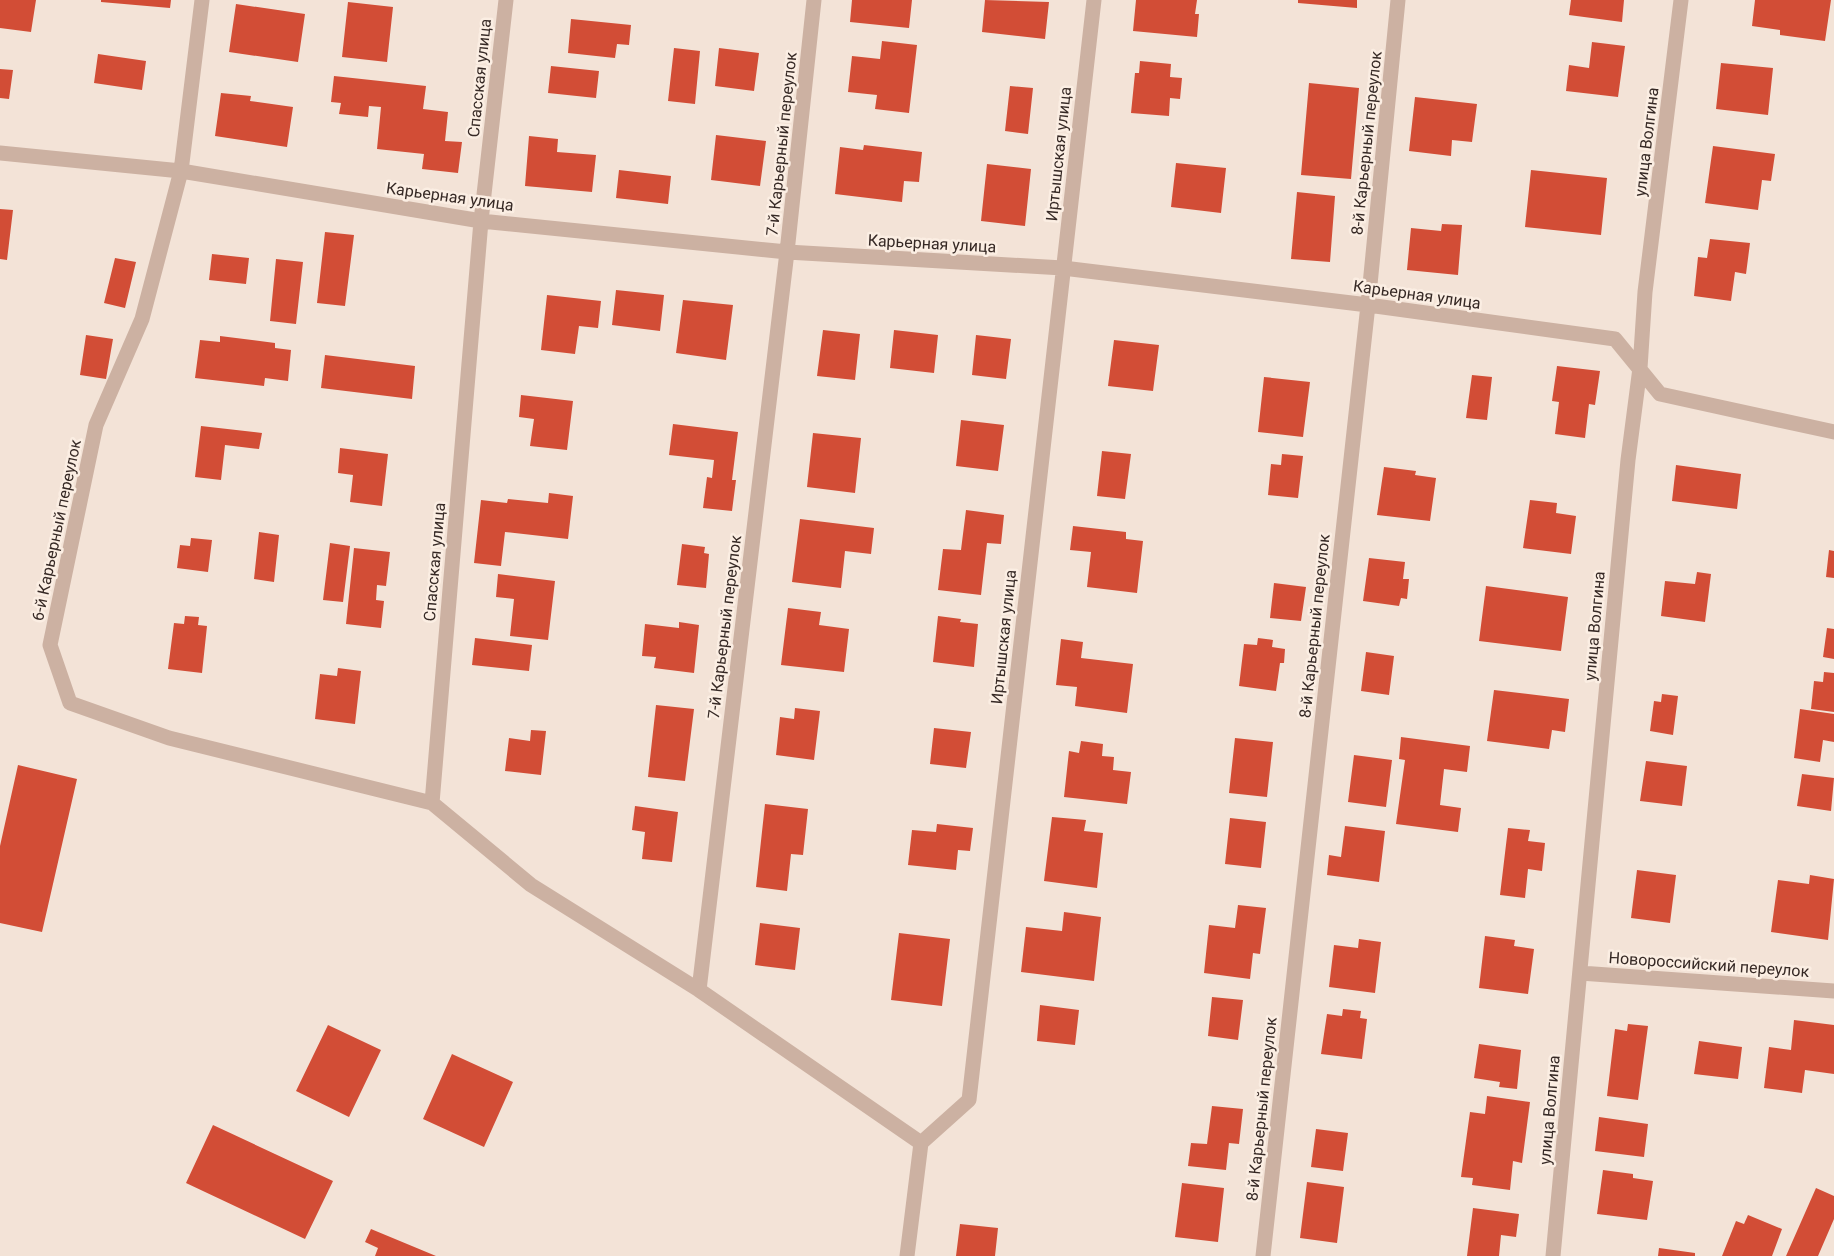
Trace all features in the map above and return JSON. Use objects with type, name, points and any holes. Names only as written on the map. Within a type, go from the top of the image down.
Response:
[{"type":"street","name":"6-й Карьерный переулок","points":[[202,0],[181,171],[142,319],[96,425],[50,645],[70,703],[169,738],[432,803]]},
{"type":"street","name":"Спасская улица","points":[[432,803],[481,220],[506,0]]},
{"type":"street","name":"7-й Карьерный переулок","points":[[699,990],[787,252],[814,0]]},
{"type":"street","name":"Иртышская улица","points":[[921,1143],[969,1101],[1094,0]]},
{"type":"street","name":"8-й Карьерный переулок","points":[[1263,1256],[1368,305],[1398,0]]},
{"type":"street","name":"улица Волгина","points":[[1553,1256],[1627,472],[1640,368],[1645,292],[1681,0]]},
{"type":"street","name":"Карьерная улица","points":[[0,153],[181,171],[481,220],[787,252],[1063,268],[1368,305],[1615,339],[1660,394],[1834,432]]},
{"type":"street","points":[[432,803],[531,885],[699,990],[921,1143],[907,1256]]},
{"type":"street","name":"Новороссийский переулок","points":[[1581,973],[1834,991]]},
{"type":"building","points":[[0,0],[36,0],[31,32],[0,28]]},
{"type":"building","points":[[101,0],[171,0],[170,8],[101,2]]},
{"type":"building","points":[[852,0],[912,0],[909,28],[850,22]]},
{"type":"building","points":[[985,0],[1049,2],[1045,39],[982,32]]},
{"type":"building","points":[[1136,0],[1197,0],[1195,14],[1199,14],[1197,37],[1133,31]]},
{"type":"building","points":[[1298,0],[1357,0],[1357,8],[1298,3]]},
{"type":"building","points":[[1571,0],[1624,0],[1622,22],[1569,15]]},
{"type":"building","points":[[1755,0],[1831,0],[1825,41],[1780,35],[1780,30],[1752,26]]},
{"type":"building","points":[[348,2],[393,7],[387,62],[342,57]]},
{"type":"building","points":[[236,4],[305,14],[298,62],[229,52]]},
{"type":"building","points":[[571,19],[631,25],[629,45],[617,44],[615,58],[568,53]]},
{"type":"building","points":[[882,41],[917,45],[909,113],[875,109],[877,95],[848,92],[852,56],[880,59]]},
{"type":"building","points":[[1592,42],[1625,46],[1618,97],[1566,91],[1569,65],[1589,68]]},
{"type":"building","points":[[674,48],[700,51],[695,104],[668,101]]},
{"type":"building","points":[[719,48],[759,53],[754,91],[715,86]]},
{"type":"building","points":[[98,54],[146,61],[142,90],[94,83]]},
{"type":"building","points":[[1140,61],[1171,64],[1170,77],[1182,78],[1180,99],[1170,98],[1169,116],[1131,113],[1135,73],[1139,73]]},
{"type":"building","points":[[1721,63],[1773,68],[1768,115],[1716,109]]},
{"type":"building","points":[[551,66],[599,71],[596,98],[548,93]]},
{"type":"building","points":[[0,69],[13,70],[9,99],[0,98]]},
{"type":"building","points":[[334,76],[426,86],[423,109],[448,112],[445,141],[462,142],[458,173],[422,169],[424,154],[377,149],[381,107],[369,106],[368,117],[339,114],[341,103],[331,102]]},
{"type":"building","points":[[1309,83],[1359,88],[1351,179],[1301,175]]},
{"type":"building","points":[[1010,86],[1033,88],[1028,134],[1005,131]]},
{"type":"building","points":[[221,93],[251,96],[250,101],[293,107],[287,147],[215,136]]},
{"type":"building","points":[[1415,97],[1477,104],[1472,142],[1452,140],[1451,156],[1409,151]]},
{"type":"building","points":[[716,135],[766,141],[760,186],[711,180]]},
{"type":"building","points":[[529,136],[558,139],[557,152],[596,155],[592,192],[525,186]]},
{"type":"building","points":[[864,145],[922,152],[919,182],[904,181],[902,202],[835,194],[840,147],[863,150]]},
{"type":"building","points":[[1713,146],[1775,154],[1771,181],[1762,180],[1758,210],[1705,203]]},
{"type":"building","points":[[1176,163],[1226,168],[1221,213],[1171,207]]},
{"type":"building","points":[[987,164],[1031,169],[1025,226],[981,221]]},
{"type":"building","points":[[619,170],[671,176],[668,204],[616,198]]},
{"type":"building","points":[[1531,170],[1607,178],[1601,235],[1525,227]]},
{"type":"building","points":[[1297,192],[1335,196],[1330,262],[1291,259]]},
{"type":"building","points":[[0,209],[13,210],[7,260],[0,259]]},
{"type":"building","points":[[1442,224],[1462,225],[1458,275],[1407,270],[1411,228],[1441,231]]},
{"type":"building","points":[[325,232],[354,235],[345,306],[317,303]]},
{"type":"building","points":[[1710,239],[1750,243],[1746,274],[1735,272],[1731,301],[1694,296],[1698,257],[1707,258]]},
{"type":"building","points":[[212,254],[249,258],[246,284],[209,280]]},
{"type":"building","points":[[115,258],[136,262],[125,308],[104,303]]},
{"type":"building","points":[[276,259],[303,262],[296,324],[270,321]]},
{"type":"building","points":[[616,290],[664,295],[660,331],[612,325]]},
{"type":"building","points":[[547,295],[601,301],[598,328],[579,326],[575,354],[541,350]]},
{"type":"building","points":[[683,300],[733,305],[726,360],[676,353]]},
{"type":"building","points":[[823,330],[860,334],[855,380],[817,376]]},
{"type":"building","points":[[894,330],[938,335],[934,373],[890,368]]},
{"type":"building","points":[[86,335],[113,339],[106,379],[80,375]]},
{"type":"building","points":[[976,335],[1011,339],[1006,379],[972,375]]},
{"type":"building","points":[[220,336],[275,343],[275,348],[291,350],[288,381],[265,378],[264,386],[195,378],[200,340],[220,342]]},
{"type":"building","points":[[1114,340],[1159,345],[1153,391],[1108,386]]},
{"type":"building","points":[[325,355],[415,366],[412,399],[321,388]]},
{"type":"building","points":[[1557,366],[1600,371],[1595,405],[1589,404],[1585,438],[1555,434],[1559,402],[1552,401]]},
{"type":"building","points":[[1472,375],[1492,377],[1487,420],[1466,418]]},
{"type":"building","points":[[1264,377],[1310,382],[1303,437],[1258,432]]},
{"type":"building","points":[[521,395],[573,401],[567,450],[530,446],[534,419],[519,417]]},
{"type":"building","points":[[961,420],[1004,425],[998,471],[956,466]]},
{"type":"building","points":[[673,424],[738,432],[732,480],[736,480],[732,511],[703,508],[707,477],[712,478],[714,460],[669,455]]},
{"type":"building","points":[[201,426],[262,433],[259,449],[225,445],[221,480],[195,477]]},
{"type":"building","points":[[813,433],[861,438],[855,493],[807,487]]},
{"type":"building","points":[[340,448],[388,454],[382,506],[350,502],[353,475],[338,473]]},
{"type":"building","points":[[1102,451],[1131,454],[1125,499],[1097,496]]},
{"type":"building","points":[[1282,454],[1303,456],[1298,498],[1268,495],[1271,464],[1281,465]]},
{"type":"building","points":[[1676,465],[1741,474],[1737,509],[1672,501]]},
{"type":"building","points":[[1384,467],[1416,471],[1415,475],[1436,478],[1430,521],[1377,515]]},
{"type":"building","points":[[549,493],[573,496],[568,539],[505,532],[501,566],[474,563],[481,500],[507,503],[508,499],[548,503]]},
{"type":"building","points":[[1530,500],[1557,503],[1556,513],[1576,516],[1571,554],[1523,548]]},
{"type":"building","points":[[966,510],[1004,515],[1001,544],[987,543],[981,595],[938,590],[943,549],[961,550]]},
{"type":"building","points":[[800,519],[874,528],[871,554],[845,551],[841,588],[792,582]]},
{"type":"building","points":[[1073,526],[1126,532],[1126,539],[1143,541],[1137,593],[1087,587],[1091,552],[1070,550]]},
{"type":"building","points":[[259,532],[279,535],[274,582],[254,579]]},
{"type":"building","points":[[191,538],[212,540],[208,572],[177,568],[180,545],[190,546]]},
{"type":"building","points":[[330,543],[350,546],[343,602],[323,600]]},
{"type":"building","points":[[682,544],[705,547],[704,553],[709,554],[706,588],[677,585]]},
{"type":"building","points":[[354,548],[390,552],[386,586],[377,585],[376,600],[384,601],[381,628],[346,624]]},
{"type":"building","points":[[1829,550],[1834,551],[1834,578],[1826,577]]},
{"type":"building","points":[[1369,558],[1405,562],[1403,579],[1409,579],[1407,599],[1401,598],[1399,606],[1363,601]]},
{"type":"building","points":[[1697,572],[1711,574],[1705,622],[1661,616],[1665,581],[1695,584]]},
{"type":"building","points":[[498,574],[555,581],[548,640],[510,636],[514,599],[496,597]]},
{"type":"building","points":[[1274,583],[1306,587],[1301,621],[1270,618]]},
{"type":"building","points":[[1486,586],[1568,597],[1561,651],[1479,641]]},
{"type":"building","points":[[788,608],[821,612],[819,625],[849,629],[844,672],[781,665]]},
{"type":"building","points":[[185,616],[199,617],[198,625],[207,626],[202,673],[168,669],[174,623],[184,624]]},
{"type":"building","points":[[938,616],[978,624],[974,667],[933,662]]},
{"type":"building","points":[[679,622],[699,625],[694,673],[654,668],[656,657],[642,656],[645,624],[679,628]]},
{"type":"building","points":[[1827,628],[1834,629],[1834,659],[1823,657]]},
{"type":"building","points":[[475,638],[532,645],[529,671],[472,665]]},
{"type":"building","points":[[1258,638],[1273,640],[1272,647],[1285,649],[1284,663],[1280,663],[1276,691],[1239,686],[1244,644],[1257,645]]},
{"type":"building","points":[[1061,639],[1083,642],[1081,658],[1133,664],[1127,713],[1075,706],[1077,687],[1056,685]]},
{"type":"building","points":[[1366,652],[1394,656],[1389,695],[1361,691]]},
{"type":"building","points":[[338,668],[361,671],[355,724],[315,719],[320,674],[337,676]]},
{"type":"building","points":[[1824,672],[1834,673],[1834,712],[1811,709],[1814,681],[1823,682]]},
{"type":"building","points":[[1494,690],[1569,699],[1565,732],[1552,730],[1549,749],[1487,741]]},
{"type":"building","points":[[1662,694],[1678,696],[1673,735],[1650,731],[1654,701],[1661,702]]},
{"type":"building","points":[[656,705],[694,709],[685,781],[648,777]]},
{"type":"building","points":[[795,708],[820,711],[814,760],[776,755],[780,717],[794,719]]},
{"type":"building","points":[[1800,709],[1834,714],[1834,742],[1823,740],[1820,762],[1794,758]]},
{"type":"building","points":[[934,728],[971,732],[966,768],[930,764]]},
{"type":"building","points":[[531,730],[546,731],[541,775],[505,771],[509,738],[530,741]]},
{"type":"building","points":[[1401,737],[1470,746],[1467,772],[1444,769],[1440,805],[1461,808],[1458,832],[1396,824],[1405,760],[1399,759]]},
{"type":"building","points":[[1235,738],[1273,742],[1267,797],[1229,793]]},
{"type":"building","points":[[1081,741],[1103,744],[1102,756],[1114,757],[1113,770],[1131,772],[1127,804],[1064,797],[1069,751],[1079,753]]},
{"type":"building","points":[[1354,755],[1392,760],[1386,807],[1348,802]]},
{"type":"building","points":[[1646,761],[1687,766],[1682,806],[1640,801]]},
{"type":"building","points":[[18,765],[77,779],[42,932],[0,923],[0,846]]},
{"type":"building","points":[[1802,774],[1834,778],[1831,811],[1797,806]]},
{"type":"building","points":[[765,804],[808,809],[803,855],[791,854],[787,891],[756,887]]},
{"type":"building","points":[[635,806],[678,812],[672,862],[642,859],[645,832],[632,830]]},
{"type":"building","points":[[1052,817],[1086,820],[1084,831],[1103,833],[1097,888],[1044,881]]},
{"type":"building","points":[[1230,818],[1266,822],[1261,868],[1225,864]]},
{"type":"building","points":[[937,824],[973,828],[970,851],[958,850],[956,870],[908,865],[912,830],[936,832]]},
{"type":"building","points":[[1345,826],[1385,831],[1379,882],[1327,875],[1329,855],[1341,857]]},
{"type":"building","points":[[1508,828],[1530,830],[1528,841],[1545,843],[1542,871],[1528,869],[1525,898],[1500,895]]},
{"type":"building","points":[[1637,870],[1676,875],[1670,923],[1631,918]]},
{"type":"building","points":[[1810,875],[1834,879],[1828,940],[1771,932],[1778,880],[1809,884]]},
{"type":"building","points":[[1238,905],[1266,908],[1260,954],[1253,953],[1250,979],[1204,973],[1209,925],[1235,928]]},
{"type":"building","points":[[1064,912],[1101,917],[1094,981],[1021,972],[1026,927],[1062,931]]},
{"type":"building","points":[[760,923],[800,928],[795,970],[755,965]]},
{"type":"building","points":[[899,933],[950,939],[942,1006],[891,1000]]},
{"type":"building","points":[[1485,936],[1515,940],[1514,946],[1534,949],[1528,994],[1479,988]]},
{"type":"building","points":[[1359,939],[1381,942],[1375,993],[1329,987],[1334,945],[1358,948]]},
{"type":"building","points":[[1212,997],[1243,1000],[1238,1040],[1208,1036]]},
{"type":"building","points":[[1040,1005],[1079,1010],[1075,1045],[1037,1041]]},
{"type":"building","points":[[1343,1009],[1361,1011],[1360,1018],[1367,1019],[1362,1059],[1321,1054],[1327,1014],[1342,1016]]},
{"type":"building","points":[[1794,1020],[1834,1025],[1834,1074],[1805,1070],[1802,1093],[1764,1088],[1769,1047],[1791,1050]]},
{"type":"building","points":[[1628,1024],[1648,1026],[1638,1100],[1607,1096],[1615,1029],[1627,1031]]},
{"type":"building","points":[[328,1025],[381,1050],[349,1117],[296,1091]]},
{"type":"building","points":[[1699,1041],[1742,1047],[1738,1079],[1694,1074]]},
{"type":"building","points":[[1479,1044],[1521,1050],[1517,1089],[1499,1087],[1500,1082],[1474,1078]]},
{"type":"building","points":[[452,1054],[513,1082],[484,1147],[423,1119]]},
{"type":"building","points":[[1487,1096],[1530,1102],[1522,1163],[1513,1161],[1510,1190],[1472,1185],[1473,1178],[1461,1177],[1470,1112],[1485,1114]]},
{"type":"building","points":[[1212,1106],[1243,1109],[1239,1144],[1229,1143],[1226,1170],[1188,1166],[1191,1143],[1207,1144]]},
{"type":"building","points":[[1599,1117],[1648,1124],[1644,1157],[1595,1151]]},
{"type":"building","points":[[213,1125],[333,1181],[305,1239],[186,1183]]},
{"type":"building","points":[[1316,1129],[1348,1133],[1343,1171],[1311,1167]]},
{"type":"building","points":[[1603,1170],[1633,1174],[1633,1178],[1653,1181],[1647,1220],[1597,1214]]},
{"type":"building","points":[[1307,1182],[1344,1187],[1337,1243],[1300,1238]]},
{"type":"building","points":[[1182,1183],[1224,1188],[1218,1242],[1175,1237]]},
{"type":"building","points":[[1816,1188],[1834,1196],[1834,1219],[1818,1256],[1786,1256]]},
{"type":"building","points":[[1473,1208],[1519,1214],[1516,1237],[1501,1235],[1499,1256],[1467,1256]]},
{"type":"building","points":[[1748,1215],[1782,1229],[1772,1256],[1722,1256],[1736,1221],[1744,1224]]},
{"type":"building","points":[[960,1224],[998,1228],[995,1256],[956,1256]]},
{"type":"building","points":[[371,1229],[436,1256],[375,1256],[378,1248],[365,1242]]},
{"type":"building","points":[[1659,1248],[1695,1253],[1695,1256],[1658,1256]]}]
